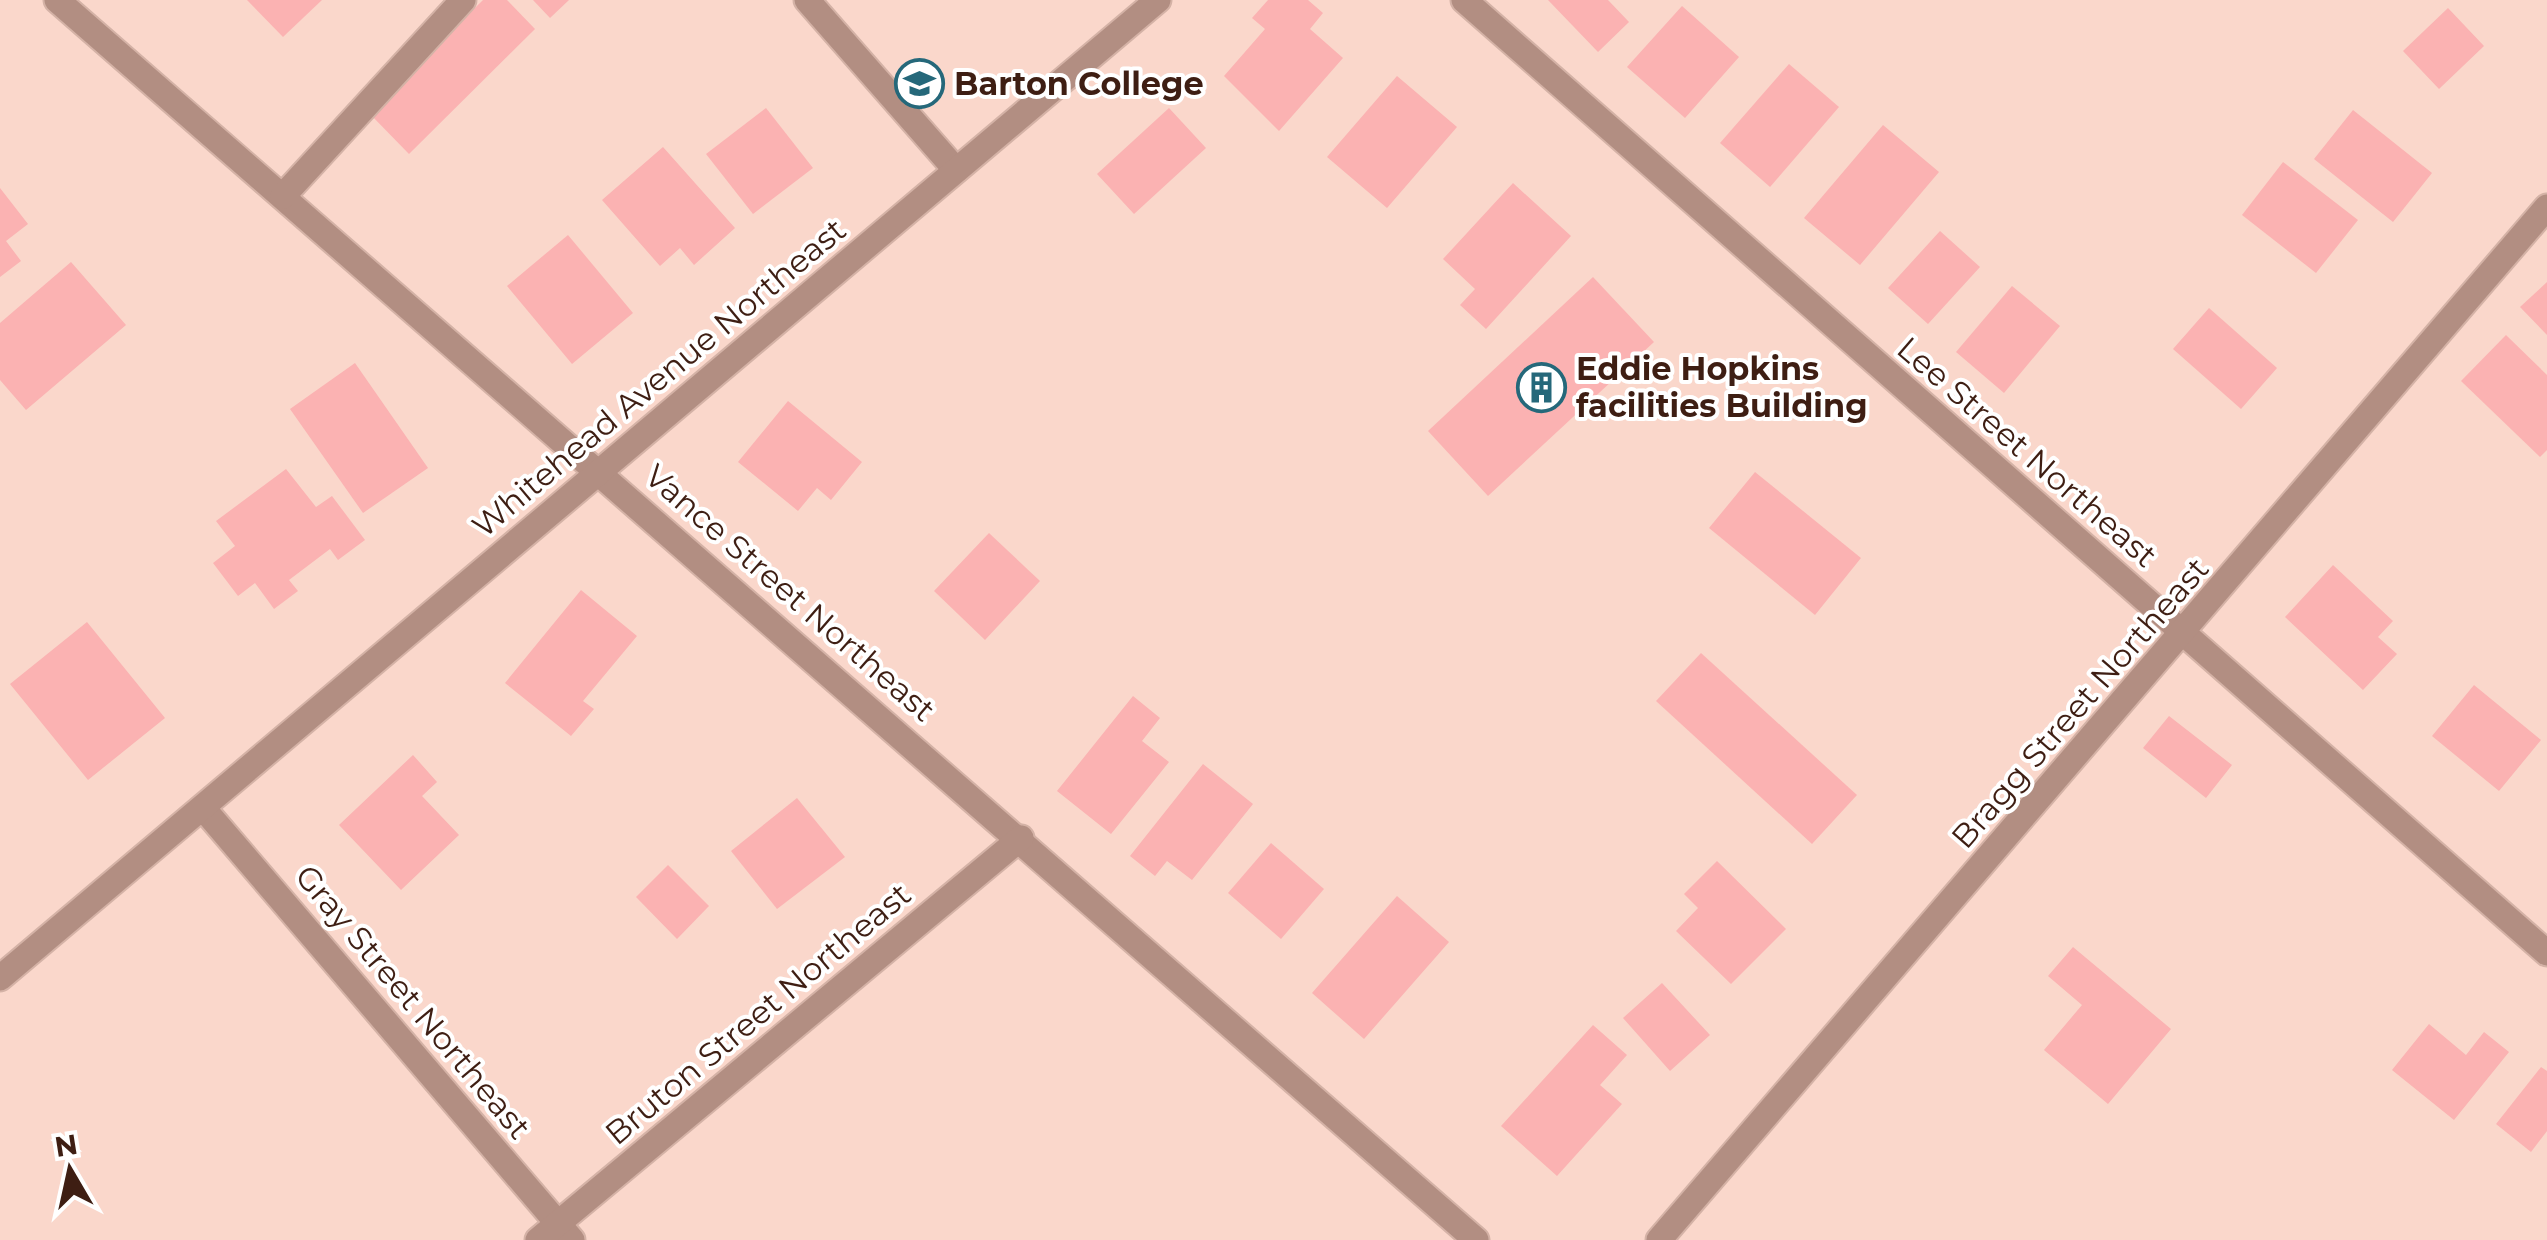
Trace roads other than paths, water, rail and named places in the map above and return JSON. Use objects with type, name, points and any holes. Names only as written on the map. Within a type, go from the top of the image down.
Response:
[{"type":"street","name":"Vance Street Northeast","points":[[57,0],[1476,1240]]},
{"type":"street","points":[[282,196],[463,0]]},
{"type":"street","points":[[807,0],[956,170]]},
{"type":"street","name":"Whitehead Avenue Northeast","points":[[0,978],[1158,0]]},
{"type":"street","name":"Lee Street Northeast","points":[[1464,0],[2547,953]]},
{"type":"street","name":"Bragg Street Northeast","points":[[1659,1240],[2184,634],[2547,207]]},
{"type":"street","name":"Gray Street Northeast","points":[[203,808],[556,1234]]},
{"type":"street","name":"Bruton Street Northeast","points":[[556,1234],[1020,838]]},
{"type":"place","name":"Barton College","points":[[919,84]]},
{"type":"place","name":"Eddie Hopkins facilities Building","points":[[1541,387]]}]
